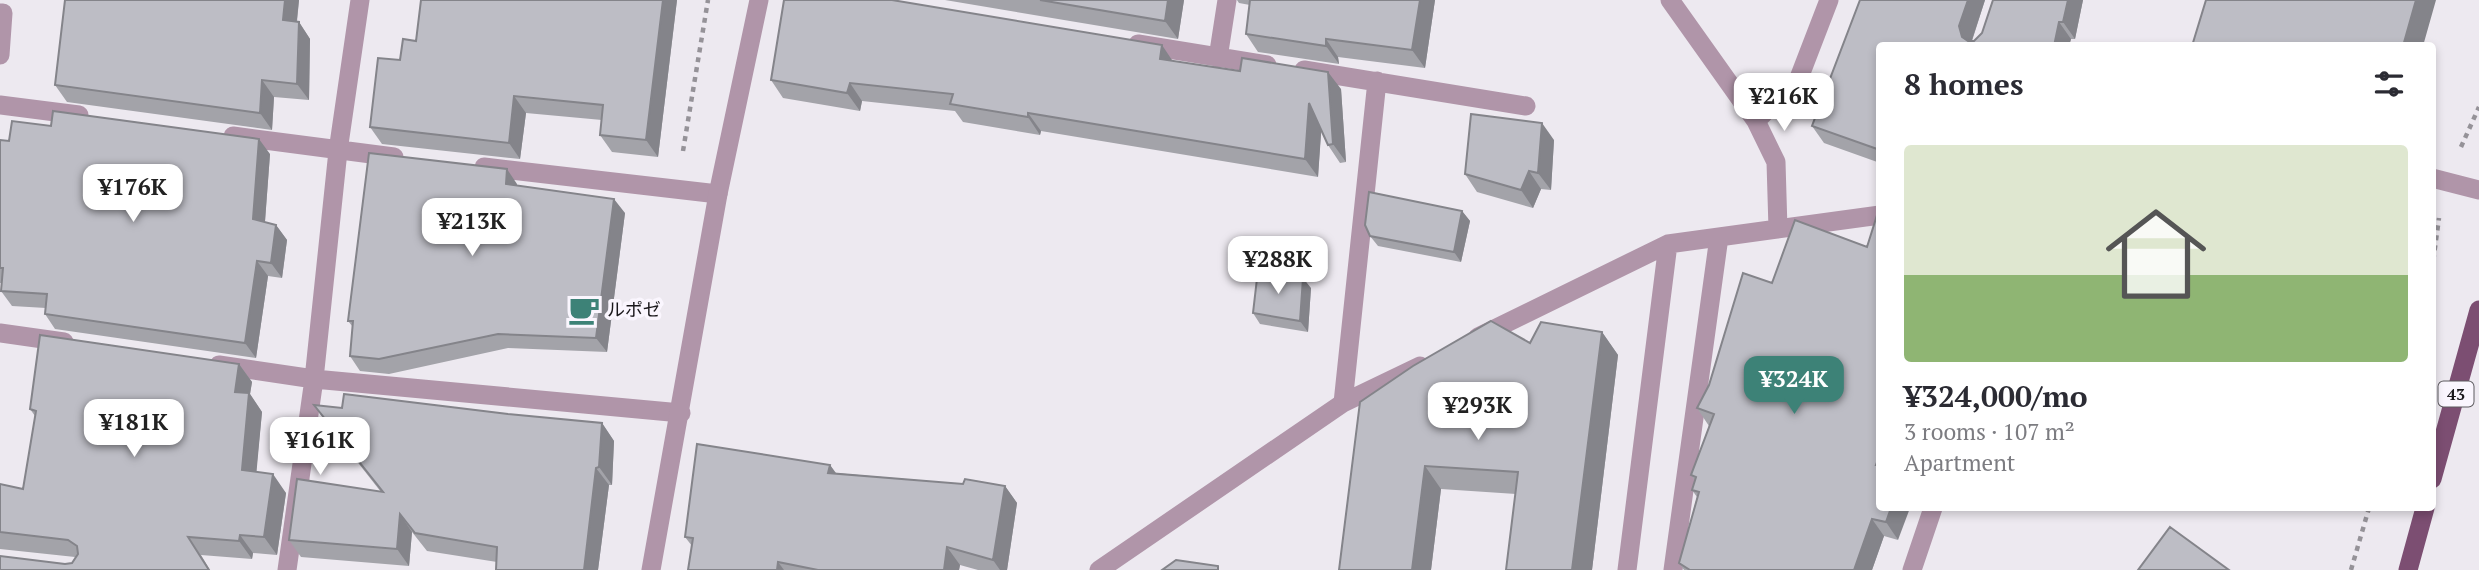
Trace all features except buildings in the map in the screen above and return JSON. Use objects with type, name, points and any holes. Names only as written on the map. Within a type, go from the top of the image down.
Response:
[{"type":"main road","name":"43","points":[[2436,465],[2479,310]]},
{"type":"main road","points":[[2407,570],[2424,511]]},
{"type":"street","points":[[287,570],[314,379],[338,151],[360,0]]},
{"type":"street","points":[[651,570],[718,194],[759,0]]},
{"type":"street","points":[[1218,58],[1227,0]]},
{"type":"street","points":[[1670,0],[1756,121],[1776,162],[1779,229]]},
{"type":"street","points":[[1756,121],[1799,78],[1829,0]]},
{"type":"street","points":[[0,55],[3,9]]},
{"type":"street","points":[[1124,42],[1526,106]]},
{"type":"street","points":[[1343,403],[1377,81]]},
{"type":"street","points":[[0,105],[95,118]]},
{"type":"street","points":[[216,134],[406,158]]},
{"type":"street","points":[[460,165],[718,194]]},
{"type":"street","points":[[2436,179],[2479,190]]},
{"type":"street","points":[[1456,348],[1668,244],[1876,216]]},
{"type":"street","points":[[1674,570],[1719,237]]},
{"type":"street","points":[[1628,570],[1668,244]]},
{"type":"street","points":[[0,333],[82,345]]},
{"type":"street","points":[[1099,570],[1343,403],[1431,360]]},
{"type":"street","points":[[205,363],[314,379],[681,413]]},
{"type":"street","points":[[1912,570],[1932,511]]},
{"type":"path","points":[[2351,570],[2368,511]]},
{"type":"place","name":"ルポゼ","points":[[584,310]]}]
